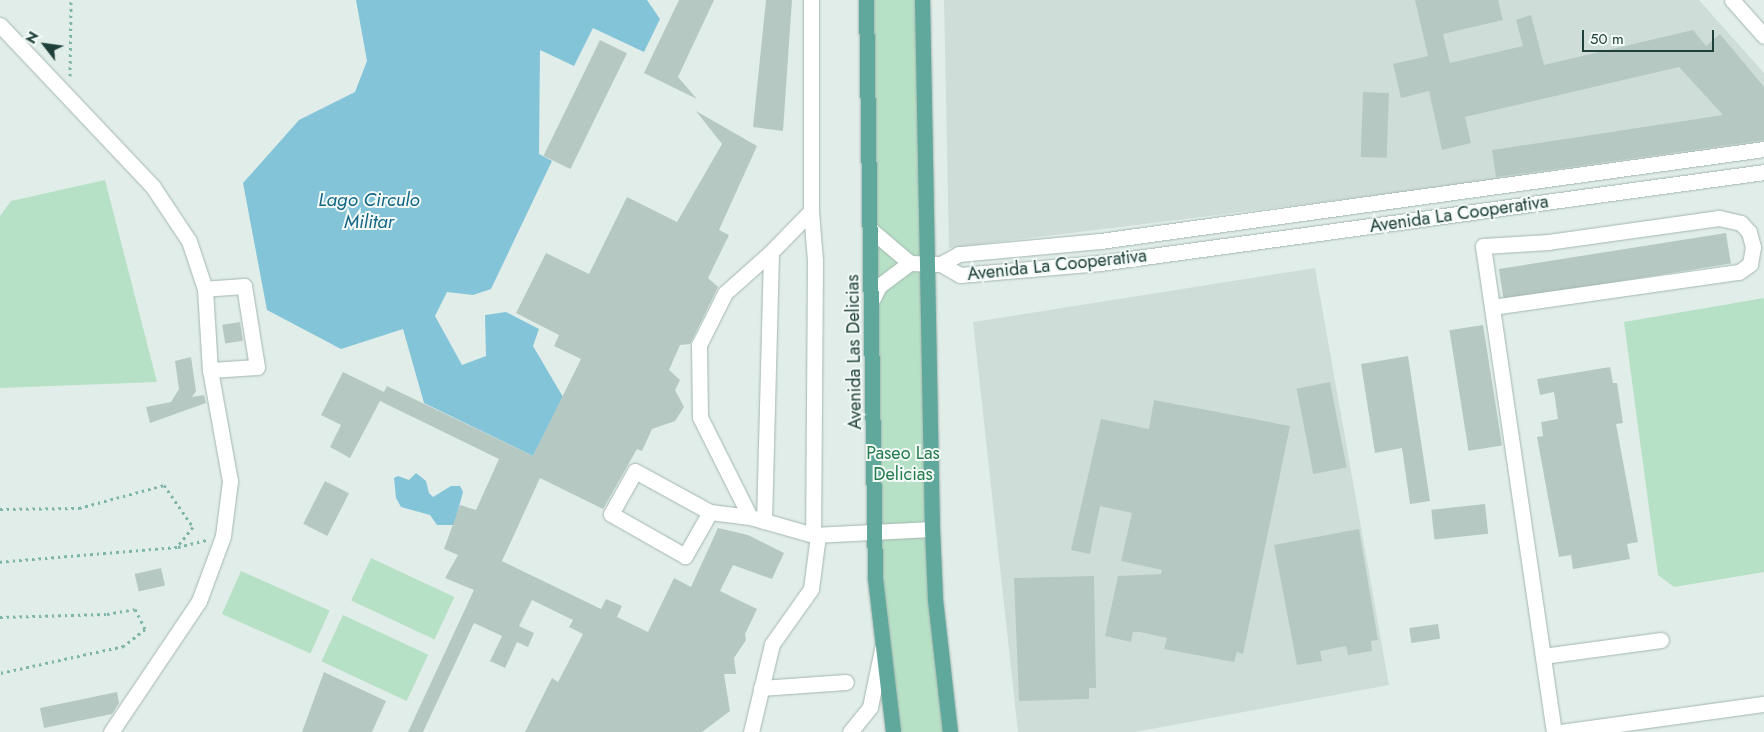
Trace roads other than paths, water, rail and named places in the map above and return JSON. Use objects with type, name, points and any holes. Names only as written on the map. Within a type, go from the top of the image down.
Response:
[{"type":"main road","name":"Avenida Las Delicias","points":[[866,0],[873,298],[875,578],[893,732]]},
{"type":"main road","points":[[922,0],[934,264],[932,529],[935,599],[950,732]]},
{"type":"street","points":[[751,732],[772,644],[811,589],[815,535],[815,261],[811,211],[812,0]]},
{"type":"street","points":[[1732,0],[1764,36]]},
{"type":"street","points":[[0,25],[153,187],[189,241],[206,289],[210,370],[230,481],[223,536],[198,601],[111,732]]},
{"type":"street","name":"Avenida La Cooperativa","points":[[934,264],[959,254],[1100,241],[1764,149]]},
{"type":"street","name":"Avenida La Cooperativa","points":[[934,264],[960,276],[1100,263],[1764,172]]},
{"type":"street","points":[[750,517],[700,417],[699,345],[725,293],[771,252],[811,211]]},
{"type":"street","points":[[1492,307],[1739,272],[1750,264],[1753,247],[1749,232],[1741,223],[1719,218],[1549,242],[1483,246],[1554,732]]},
{"type":"street","points":[[871,230],[910,263],[934,264]]},
{"type":"street","points":[[764,521],[771,252]]},
{"type":"street","points":[[873,298],[879,286],[910,263]]},
{"type":"street","points":[[206,289],[244,286],[257,367],[210,370]]},
{"type":"street","points":[[710,512],[685,556],[611,514],[635,471],[710,512],[750,517],[815,535],[875,530],[932,529]]},
{"type":"street","points":[[1543,656],[1661,640]]},
{"type":"street","points":[[850,732],[870,707],[883,645]]},
{"type":"street","points":[[761,688],[846,682]]},
{"type":"street","points":[[1561,732],[1764,704]]},
{"type":"water","name":"Lago Circulo Militar","points":[[356,0],[647,0],[660,19],[644,52],[593,28],[574,66],[540,50],[539,154],[552,161],[491,289],[473,295],[447,292],[435,316],[462,365],[486,356],[485,315],[506,312],[539,329],[533,346],[563,397],[533,456],[424,403],[403,329],[341,349],[267,310],[243,183],[299,120],[355,92],[367,61]]},
{"type":"water","points":[[416,473],[426,481],[429,493],[433,497],[451,486],[460,486],[463,492],[454,525],[437,525],[430,515],[401,507],[396,498],[394,478],[398,476],[409,480]]},
{"type":"park label","name":"Paseo Las Delicias","points":[[903,464]]}]
